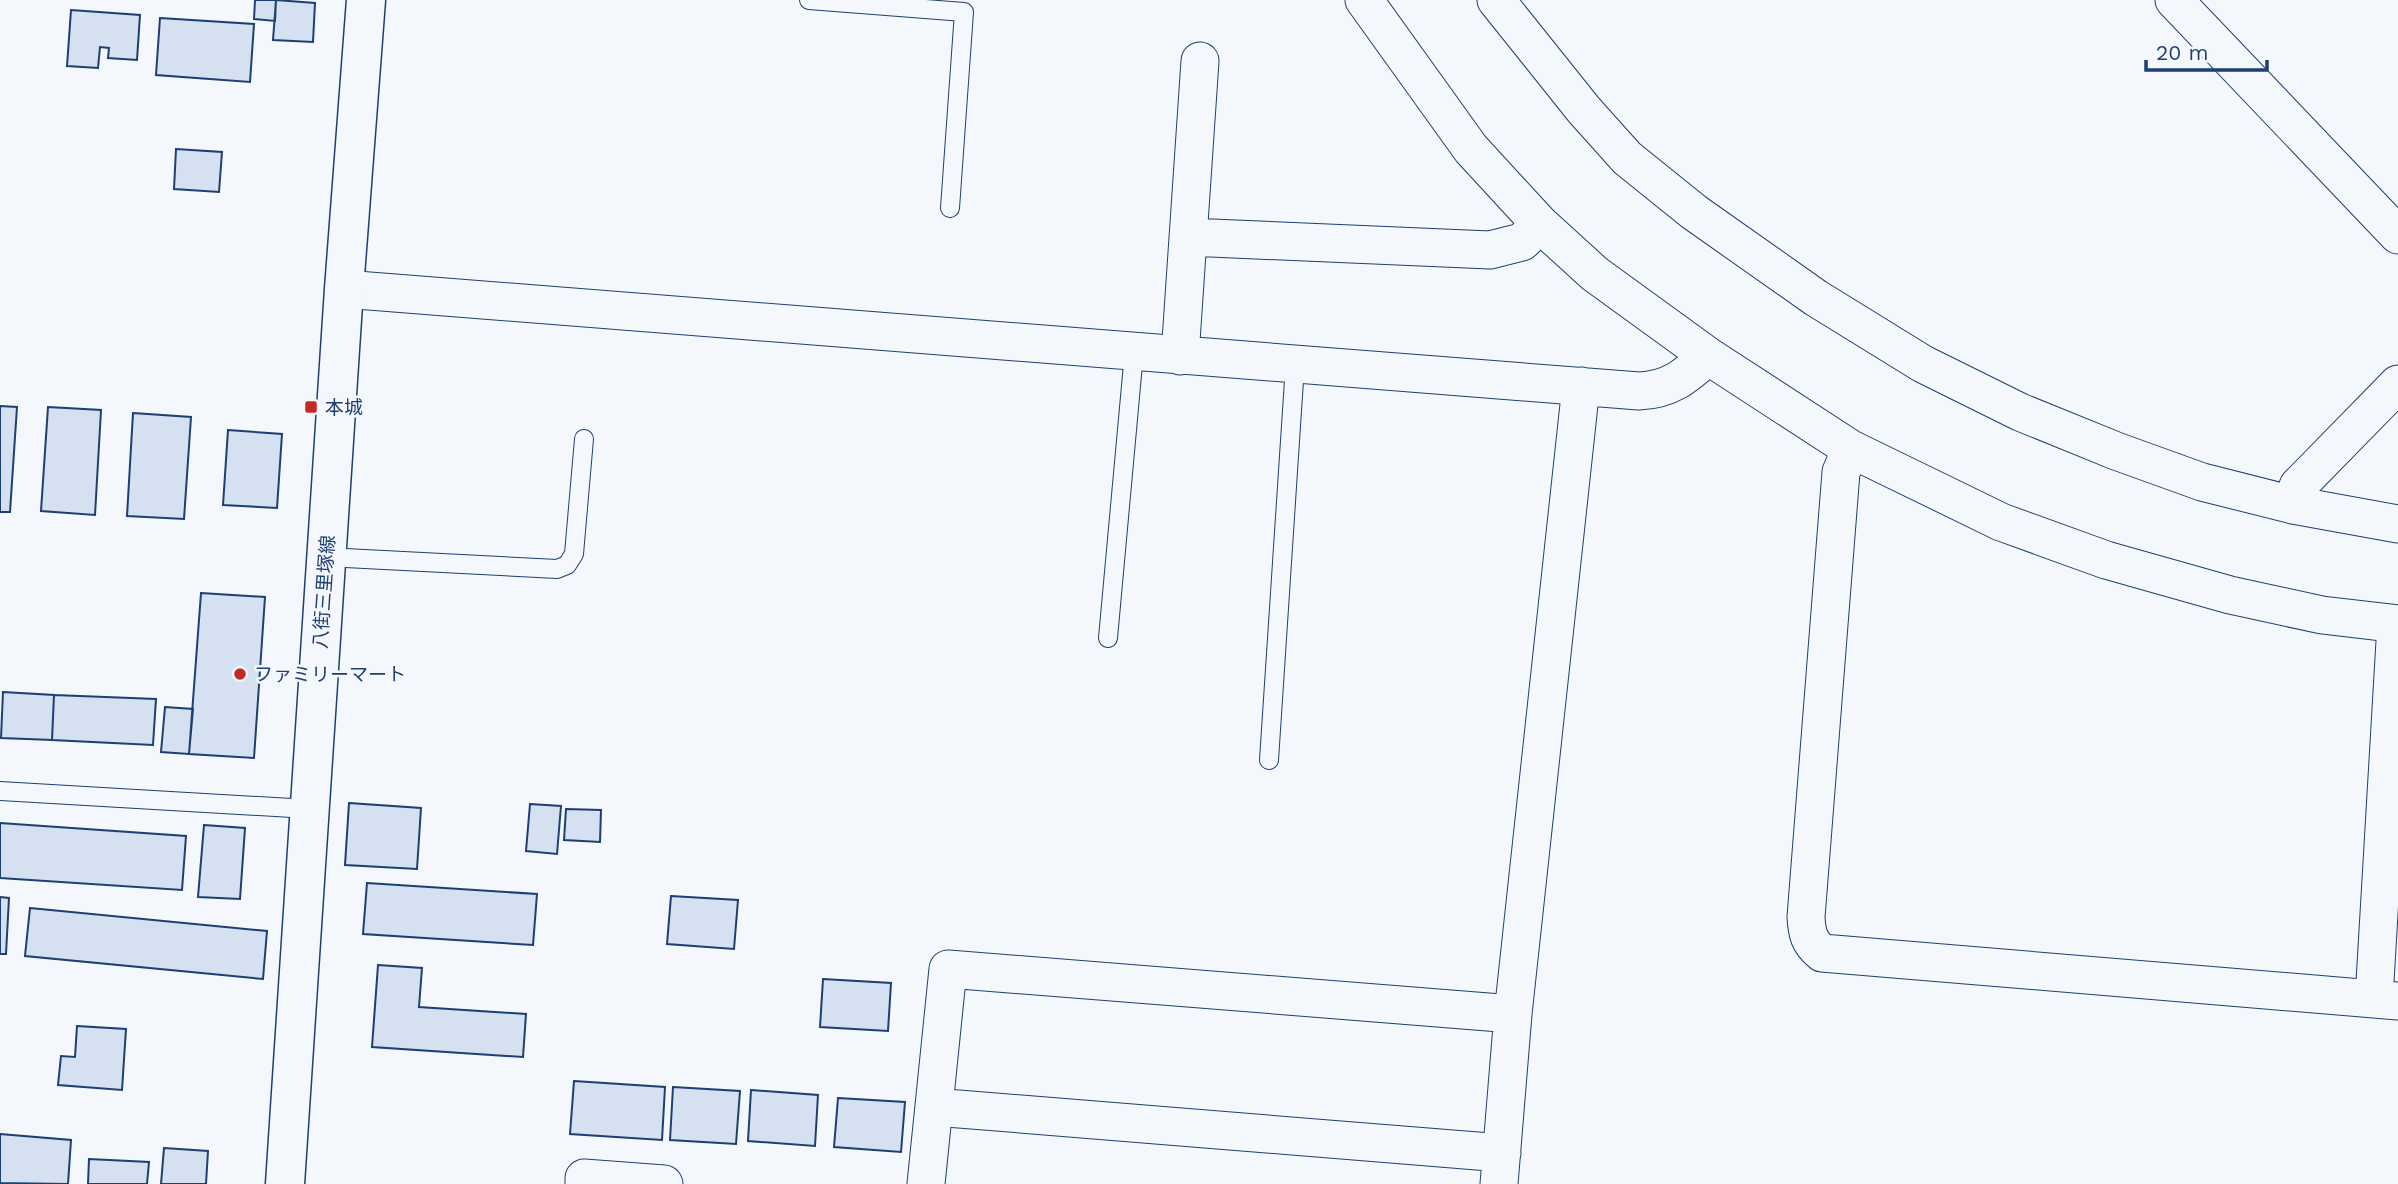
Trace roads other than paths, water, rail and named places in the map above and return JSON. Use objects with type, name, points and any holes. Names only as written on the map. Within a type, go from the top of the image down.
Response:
[{"type":"main road","name":"八街三里塚線","points":[[285,1184],[344,289],[366,0]]},
{"type":"street","points":[[1364,0],[1471,149],[1540,224],[1595,274],[1708,356],[1851,449],[2001,522],[2106,560],[2230,595],[2322,615],[2397,624],[2386,1000],[1822,953],[1812,945],[1807,933],[1806,917],[1811,848],[1841,472],[1851,449]]},
{"type":"street","points":[[1496,0],[1584,110],[1627,158],[1694,212],[1816,298],[1923,364],[2020,412],[2202,482],[2293,505],[2398,524]]},
{"type":"street","points":[[2174,0],[2398,235]]},
{"type":"street","points":[[1180,356],[1200,61]]},
{"type":"street","points":[[1188,237],[1490,250],[1522,242],[1540,224]]},
{"type":"street","points":[[344,289],[1133,353],[1657,390],[1676,382],[1708,356]]},
{"type":"street","points":[[2293,505],[2298,486],[2398,384]]},
{"type":"street","points":[[934,1107],[1501,1169],[1513,1014],[1581,386]]},
{"type":"street","points":[[926,1184],[948,968],[1513,1014]]},
{"type":"street","points":[[584,1184],[584,1178],[664,1184]]},
{"type":"lane","points":[[809,0],[964,12],[950,208]]},
{"type":"lane","points":[[1108,638],[1133,353]]},
{"type":"lane","points":[[1269,760],[1294,365]]},
{"type":"lane","points":[[326,557],[557,569],[567,565],[573,554],[584,439]]},
{"type":"lane","points":[[0,791],[309,809]]},
{"type":"place","name":"本城","points":[[311,407]]},
{"type":"place","name":"ファミリーマート","points":[[240,674]]}]
